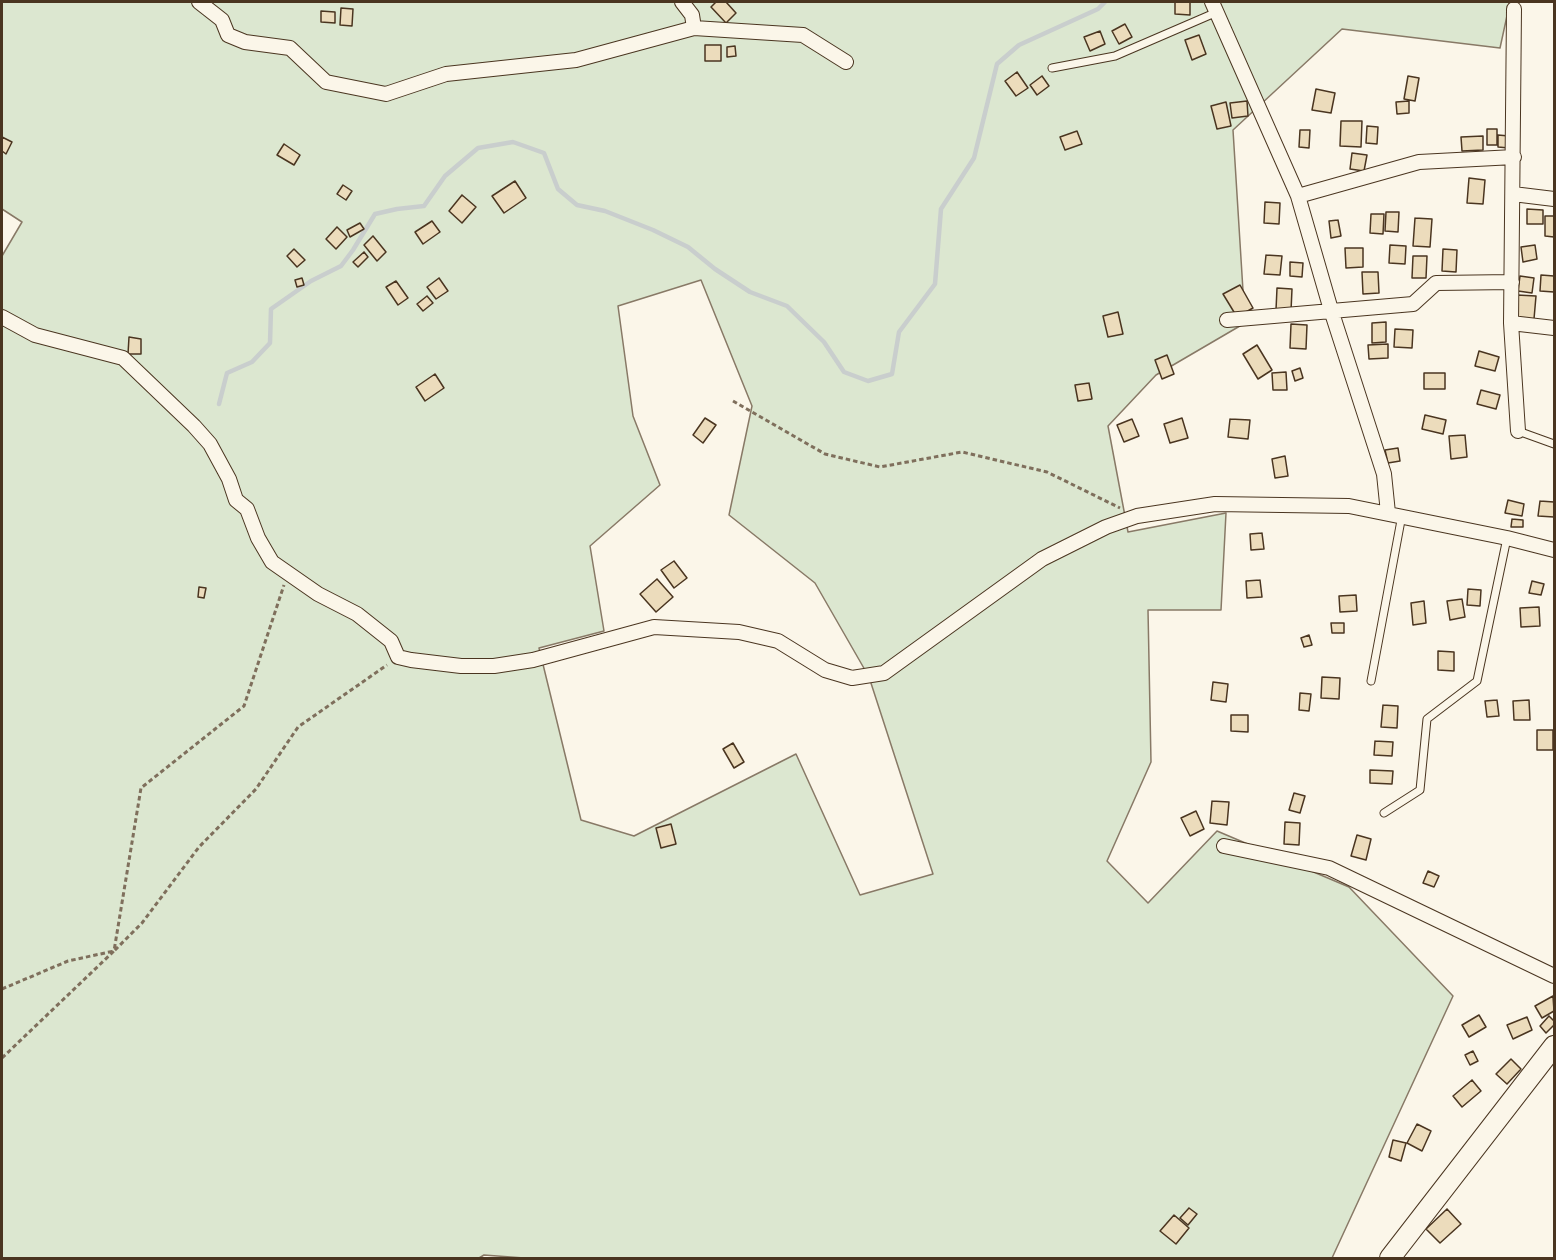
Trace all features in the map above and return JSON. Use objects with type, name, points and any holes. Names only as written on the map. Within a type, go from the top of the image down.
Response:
[{"type":"street","points":[[199,2],[222,20],[228,35],[245,42],[290,48],[326,82],[386,94],[446,74],[576,60],[693,28],[803,35],[846,62]]},
{"type":"street","points":[[682,2],[692,15],[693,28]]},
{"type":"street","points":[[1215,7],[1298,196],[1395,514]]},
{"type":"street","points":[[1514,9],[1512,323],[1518,432]]},
{"type":"street","points":[[1298,196],[1419,162],[1514,157]]},
{"type":"street","points":[[1514,194],[1554,199]]},
{"type":"street","points":[[1227,320],[1413,304],[1436,283],[1512,282]]},
{"type":"street","points":[[2,317],[35,335],[123,358],[210,444],[229,479],[236,500],[247,509],[258,538],[272,562],[318,594],[357,614],[391,640],[398,657],[461,666],[494,666],[533,660],[654,627],[739,632],[778,641],[825,670],[852,678],[884,673],[1042,559],[1106,526],[1137,516],[1215,504],[1349,506],[1507,537],[1554,550]]},
{"type":"street","points":[[1512,323],[1554,328]]},
{"type":"street","points":[[1224,846],[1329,868],[1554,976]]},
{"type":"street","points":[[1390,1258],[1554,1046]]},
{"type":"lane","points":[[1052,68],[1115,56],[1215,7]]},
{"type":"lane","points":[[1518,432],[1554,444]]},
{"type":"lane","points":[[1371,681],[1395,514]]},
{"type":"lane","points":[[1384,813],[1420,790],[1427,719],[1477,681],[1507,537]]},
{"type":"path","points":[[733,401],[825,454],[880,467],[962,452],[1047,472],[1137,516]]},
{"type":"path","points":[[114,951],[141,788],[244,706],[288,572]]},
{"type":"path","points":[[2,1058],[142,923],[199,847],[256,789],[298,727],[398,657]]},
{"type":"path","points":[[2,989],[68,961],[114,951]]},
{"type":"green space","points":[[2,2],[1510,2],[1500,48],[1342,29],[1233,130],[1245,323],[1156,375],[1108,426],[1128,532],[1226,513],[1221,610],[1148,610],[1151,762],[1107,861],[1148,903],[1217,831],[1349,887],[1453,996],[1332,1258],[524,1258],[484,1255],[479,1258],[2,1258],[2,256],[22,222],[2,209]],"holes":[[[701,280],[752,406],[729,515],[815,583],[869,677],[933,874],[860,895],[796,754],[634,836],[581,820],[539,648],[604,631],[590,546],[660,485],[633,416],[618,306]]]},
{"type":"building","points":[[716,2],[726,2],[736,13],[726,23],[711,7]]},
{"type":"building","points":[[1175,2],[1190,2],[1190,15],[1175,14]]},
{"type":"building","points":[[341,8],[353,9],[352,26],[340,25]]},
{"type":"building","points":[[321,11],[335,12],[335,23],[321,22]]},
{"type":"building","points":[[1125,24],[1132,37],[1119,44],[1112,31]]},
{"type":"building","points":[[1100,31],[1105,44],[1090,51],[1084,37]]},
{"type":"building","points":[[1199,35],[1206,54],[1192,60],[1185,40]]},
{"type":"building","points":[[705,45],[721,45],[721,61],[705,61]]},
{"type":"building","points":[[735,46],[736,56],[727,57],[727,47]]},
{"type":"building","points":[[1017,72],[1028,88],[1016,96],[1005,81]]},
{"type":"building","points":[[1042,76],[1049,86],[1037,95],[1030,85]]},
{"type":"building","points":[[1408,76],[1419,78],[1415,101],[1404,99]]},
{"type":"building","points":[[1316,89],[1335,93],[1331,113],[1312,110]]},
{"type":"building","points":[[1247,101],[1248,116],[1232,118],[1230,103]]},
{"type":"building","points":[[1409,101],[1409,113],[1397,114],[1396,102]]},
{"type":"building","points":[[1226,102],[1231,126],[1217,129],[1211,106]]},
{"type":"building","points":[[1341,121],[1362,121],[1361,147],[1340,146]]},
{"type":"building","points":[[1367,126],[1378,127],[1377,144],[1366,143]]},
{"type":"building","points":[[1487,129],[1497,129],[1497,145],[1487,145]]},
{"type":"building","points":[[1300,130],[1310,130],[1309,148],[1299,147]]},
{"type":"building","points":[[1077,131],[1082,144],[1065,150],[1060,137]]},
{"type":"building","points":[[1498,135],[1509,136],[1509,148],[1498,147]]},
{"type":"building","points":[[1483,136],[1483,150],[1462,151],[1461,137]]},
{"type":"building","points":[[2,137],[12,142],[6,154],[2,151]]},
{"type":"building","points":[[284,144],[300,155],[294,165],[277,155]]},
{"type":"building","points":[[1352,153],[1367,155],[1364,171],[1350,169]]},
{"type":"building","points":[[1469,178],[1485,180],[1483,204],[1467,203]]},
{"type":"building","points":[[515,181],[526,198],[504,213],[492,196]]},
{"type":"building","points":[[343,185],[352,191],[346,200],[337,194]]},
{"type":"building","points":[[462,195],[476,207],[462,223],[449,211]]},
{"type":"building","points":[[1265,202],[1280,203],[1279,224],[1264,223]]},
{"type":"building","points":[[1527,209],[1543,210],[1543,224],[1527,224]]},
{"type":"building","points":[[1386,212],[1399,212],[1398,232],[1385,231]]},
{"type":"building","points":[[1371,214],[1384,214],[1383,234],[1370,233]]},
{"type":"building","points":[[1545,216],[1554,216],[1554,237],[1545,236]]},
{"type":"building","points":[[1415,218],[1432,219],[1430,247],[1413,246]]},
{"type":"building","points":[[1338,220],[1341,236],[1331,238],[1329,221]]},
{"type":"building","points":[[432,221],[440,232],[423,244],[415,232]]},
{"type":"building","points":[[360,223],[364,229],[350,237],[347,230]]},
{"type":"building","points":[[337,227],[347,237],[336,249],[326,239]]},
{"type":"building","points":[[373,236],[386,252],[377,261],[364,245]]},
{"type":"building","points":[[1390,245],[1406,246],[1405,264],[1389,263]]},
{"type":"building","points":[[1535,245],[1537,259],[1523,262],[1521,247]]},
{"type":"building","points":[[1345,248],[1363,248],[1363,267],[1346,268]]},
{"type":"building","points":[[294,249],[305,260],[297,267],[287,256]]},
{"type":"building","points":[[1443,249],[1457,250],[1456,272],[1442,271]]},
{"type":"building","points":[[364,252],[368,257],[358,267],[353,262]]},
{"type":"building","points":[[1266,255],[1282,256],[1280,275],[1264,274]]},
{"type":"building","points":[[1413,256],[1427,256],[1426,278],[1412,278]]},
{"type":"building","points":[[1290,262],[1303,263],[1302,277],[1290,276]]},
{"type":"building","points":[[1362,272],[1378,272],[1379,293],[1363,294]]},
{"type":"building","points":[[1541,275],[1554,276],[1554,292],[1540,291]]},
{"type":"building","points":[[1520,276],[1534,278],[1532,293],[1518,291]]},
{"type":"building","points":[[302,278],[304,285],[297,287],[295,280]]},
{"type":"building","points":[[439,278],[448,291],[436,299],[427,287]]},
{"type":"building","points":[[396,281],[408,298],[398,305],[386,287]]},
{"type":"building","points":[[1240,285],[1253,308],[1237,317],[1223,294]]},
{"type":"building","points":[[1277,288],[1292,289],[1291,311],[1276,310]]},
{"type":"building","points":[[1517,295],[1536,296],[1534,319],[1516,318]]},
{"type":"building","points":[[427,296],[433,303],[423,311],[417,304]]},
{"type":"building","points":[[1118,312],[1123,334],[1108,337],[1103,316]]},
{"type":"building","points":[[1386,322],[1386,342],[1372,343],[1372,323]]},
{"type":"building","points":[[1291,324],[1307,325],[1306,349],[1290,348]]},
{"type":"building","points":[[1395,329],[1413,330],[1412,348],[1394,347]]},
{"type":"building","points":[[129,337],[141,339],[141,354],[128,354]]},
{"type":"building","points":[[1388,344],[1388,358],[1369,359],[1368,345]]},
{"type":"building","points":[[1257,345],[1272,370],[1258,379],[1243,354]]},
{"type":"building","points":[[1479,351],[1499,357],[1495,371],[1475,366]]},
{"type":"building","points":[[1167,355],[1174,374],[1162,379],[1155,360]]},
{"type":"building","points":[[1300,368],[1303,378],[1295,381],[1292,371]]},
{"type":"building","points":[[1286,372],[1287,390],[1273,390],[1272,373]]},
{"type":"building","points":[[1424,373],[1445,373],[1445,389],[1424,389]]},
{"type":"building","points":[[435,374],[444,388],[425,401],[416,387]]},
{"type":"building","points":[[1089,383],[1092,399],[1078,401],[1075,385]]},
{"type":"building","points":[[1481,390],[1500,395],[1496,409],[1477,404]]},
{"type":"building","points":[[1425,415],[1446,420],[1443,434],[1422,429]]},
{"type":"building","points":[[705,418],[716,425],[703,443],[693,435]]},
{"type":"building","points":[[1182,418],[1188,438],[1170,443],[1164,424]]},
{"type":"building","points":[[1132,419],[1139,436],[1124,442],[1117,425]]},
{"type":"building","points":[[1230,419],[1250,420],[1248,439],[1228,437]]},
{"type":"building","points":[[1465,435],[1467,457],[1451,459],[1449,436]]},
{"type":"building","points":[[1398,448],[1400,461],[1388,463],[1385,450]]},
{"type":"building","points":[[1285,456],[1288,476],[1275,478],[1272,459]]},
{"type":"building","points":[[1508,500],[1524,504],[1522,516],[1505,513]]},
{"type":"building","points":[[1540,501],[1554,502],[1554,517],[1538,516]]},
{"type":"building","points":[[1512,519],[1523,520],[1523,527],[1511,527]]},
{"type":"building","points":[[1262,533],[1264,549],[1251,550],[1250,534]]},
{"type":"building","points":[[674,561],[687,578],[674,588],[661,570]]},
{"type":"building","points":[[657,579],[673,597],[656,612],[640,594]]},
{"type":"building","points":[[1260,580],[1262,597],[1247,598],[1246,581]]},
{"type":"building","points":[[1532,581],[1544,584],[1541,595],[1529,593]]},
{"type":"building","points":[[199,587],[206,588],[204,598],[198,597]]},
{"type":"building","points":[[1468,589],[1481,590],[1480,606],[1467,605]]},
{"type":"building","points":[[1356,595],[1357,611],[1340,612],[1339,596]]},
{"type":"building","points":[[1462,599],[1465,617],[1450,620],[1447,601]]},
{"type":"building","points":[[1424,601],[1426,623],[1413,625],[1411,603]]},
{"type":"building","points":[[1539,607],[1540,626],[1521,627],[1520,608]]},
{"type":"building","points":[[1331,623],[1344,623],[1344,633],[1332,633]]},
{"type":"building","points":[[1309,635],[1312,645],[1304,647],[1301,638]]},
{"type":"building","points":[[1438,651],[1454,652],[1454,671],[1438,670]]},
{"type":"building","points":[[1322,677],[1340,678],[1339,699],[1321,698]]},
{"type":"building","points":[[1213,682],[1228,684],[1226,702],[1211,700]]},
{"type":"building","points":[[1300,693],[1311,694],[1309,711],[1299,710]]},
{"type":"building","points":[[1497,700],[1499,716],[1487,717],[1485,701]]},
{"type":"building","points":[[1529,700],[1530,720],[1514,720],[1513,701]]},
{"type":"building","points":[[1383,705],[1398,706],[1397,728],[1381,727]]},
{"type":"building","points":[[1231,715],[1248,715],[1248,732],[1231,731]]},
{"type":"building","points":[[1537,730],[1553,730],[1553,750],[1537,750]]},
{"type":"building","points":[[1375,741],[1393,742],[1392,756],[1374,755]]},
{"type":"building","points":[[733,743],[744,762],[734,768],[723,749]]},
{"type":"building","points":[[1370,770],[1393,771],[1392,784],[1370,783]]},
{"type":"building","points":[[1294,793],[1305,796],[1300,813],[1289,810]]},
{"type":"building","points":[[1212,801],[1229,802],[1227,825],[1210,823]]},
{"type":"building","points":[[1196,811],[1204,829],[1190,836],[1181,818]]},
{"type":"building","points":[[1285,822],[1300,823],[1299,845],[1284,844]]},
{"type":"building","points":[[671,824],[676,844],[661,848],[656,828]]},
{"type":"building","points":[[1357,835],[1371,839],[1366,860],[1351,856]]},
{"type":"building","points":[[1428,871],[1439,876],[1434,887],[1423,883]]},
{"type":"building","points":[[1553,996],[1554,1011],[1542,1018],[1535,1006]]},
{"type":"building","points":[[1479,1015],[1486,1027],[1469,1037],[1462,1025]]},
{"type":"building","points":[[1549,1016],[1554,1021],[1554,1025],[1546,1033],[1540,1026]]},
{"type":"building","points":[[1527,1017],[1532,1030],[1513,1039],[1507,1025]]},
{"type":"building","points":[[1473,1051],[1478,1061],[1470,1065],[1465,1055]]},
{"type":"building","points":[[1511,1059],[1521,1069],[1507,1084],[1496,1074]]},
{"type":"building","points":[[1472,1080],[1481,1091],[1462,1107],[1453,1096]]},
{"type":"building","points":[[1417,1124],[1431,1131],[1422,1151],[1407,1143]]},
{"type":"building","points":[[1393,1140],[1406,1143],[1401,1161],[1389,1157]]},
{"type":"building","points":[[1189,1208],[1197,1214],[1188,1225],[1180,1218]]},
{"type":"building","points":[[1447,1209],[1461,1224],[1440,1243],[1426,1229]]},
{"type":"building","points":[[1174,1215],[1189,1228],[1176,1244],[1160,1231]]},
{"type":"waterway","points":[[219,404],[227,373],[252,362],[270,343],[271,309],[311,281],[341,266],[375,214],[424,206],[445,176],[478,148],[513,142],[544,153],[558,189],[577,205],[605,211],[653,230],[688,247],[715,269],[750,292],[787,306],[824,342],[844,372],[868,381],[892,374],[899,332],[935,284],[941,209],[974,158],[997,64],[1019,45],[1098,9],[1105,2]]}]
